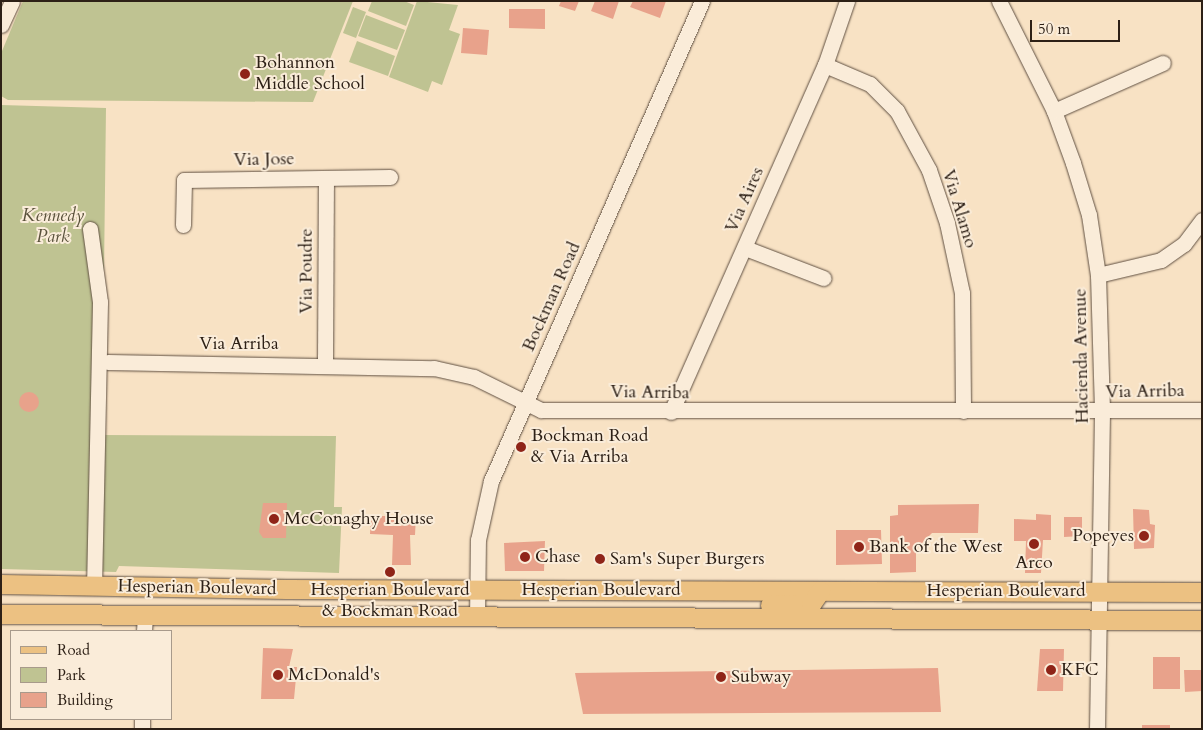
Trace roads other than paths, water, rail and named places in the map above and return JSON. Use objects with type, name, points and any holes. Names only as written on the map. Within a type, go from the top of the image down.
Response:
[{"type":"main road","name":"Hesperian Boulevard","points":[[1,584],[249,589],[1202,592]]},
{"type":"main road","points":[[206,616],[223,596],[249,589]]},
{"type":"main road","points":[[706,617],[736,606],[811,604],[820,591]]},
{"type":"main road","points":[[813,618],[828,602],[886,603],[915,591]]},
{"type":"main road","name":"Hesperian Boulevard","points":[[1,614],[144,623],[206,616],[1202,620]]},
{"type":"street","points":[[1,25],[12,1]]},
{"type":"street","name":"Bockman Road","points":[[477,618],[476,590],[482,509],[525,403],[702,1]]},
{"type":"street","name":"Via Aires","points":[[671,412],[825,65],[847,1]]},
{"type":"street","name":"Hacienda Avenue","points":[[999,1],[1054,111],[1089,215],[1098,275],[1102,412],[1102,592],[1097,729]]},
{"type":"street","points":[[1054,111],[1163,63]]},
{"type":"street","name":"Via Alamo","points":[[825,65],[870,84],[896,111],[929,170],[947,223],[962,293],[963,411]]},
{"type":"street","name":"Via Jose","points":[[183,225],[184,180],[390,177]]},
{"type":"street","name":"Via Poudre","points":[[325,364],[326,178]]},
{"type":"street","points":[[1098,275],[1161,260],[1184,244],[1202,220]]},
{"type":"street","points":[[90,229],[100,302],[94,586]]},
{"type":"street","points":[[745,248],[823,278]]},
{"type":"street","name":"Via Arriba","points":[[108,362],[325,364],[434,368],[474,377],[541,410],[671,412],[1102,412],[1202,410]]},
{"type":"place","name":"Bohannon Middle School","points":[[245,74]]},
{"type":"place","name":"Bockman Road & Via Arriba","points":[[521,447]]},
{"type":"place","name":"McConaghy House","points":[[274,519]]},
{"type":"place","name":"Popeyes","points":[[1144,536]]},
{"type":"place","name":"Arco","points":[[1034,544]]},
{"type":"place","name":"Bank of the West","points":[[859,547]]},
{"type":"place","name":"Chase","points":[[525,557]]},
{"type":"place","name":"Sam's Super Burgers","points":[[600,559]]},
{"type":"place","name":"Hesperian Boulevard & Bockman Road","points":[[390,572]]},
{"type":"place","name":"KFC","points":[[1051,670]]},
{"type":"place","name":"McDonald's","points":[[278,675]]},
{"type":"place","name":"Subway","points":[[721,677]]},
{"type":"park label","name":"Kennedy Park","points":[[53,227]]}]
